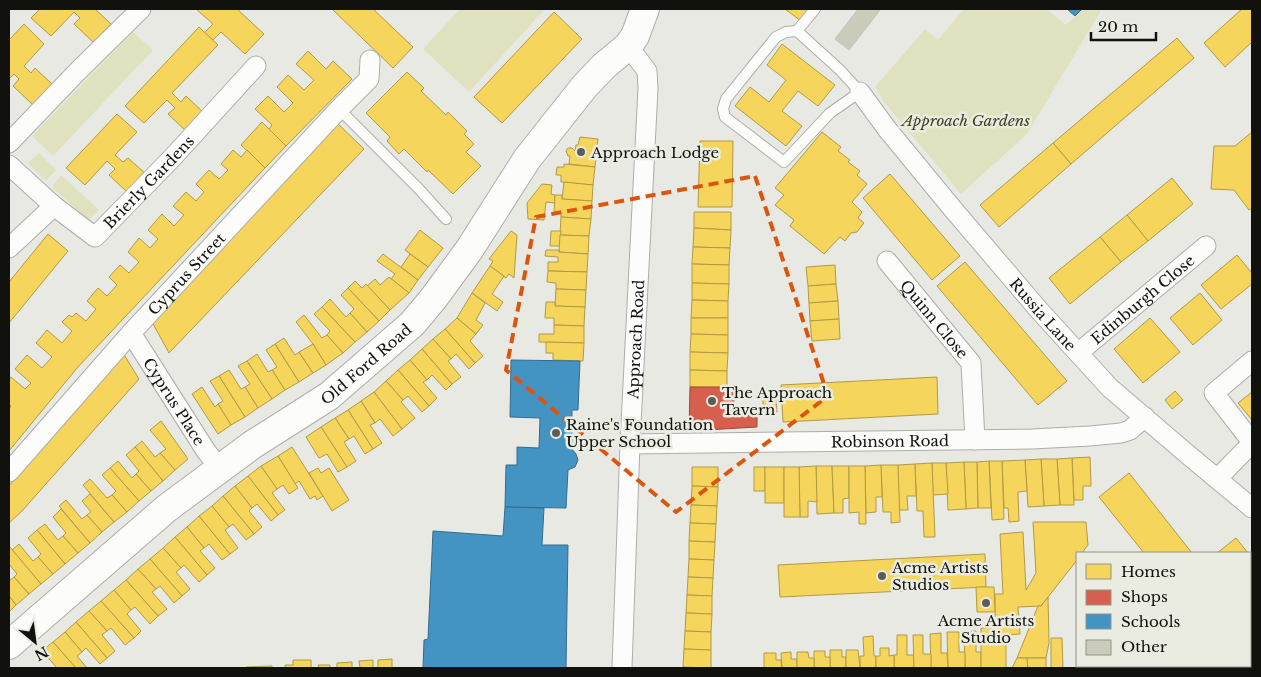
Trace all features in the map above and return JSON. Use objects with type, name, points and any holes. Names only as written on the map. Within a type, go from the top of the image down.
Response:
[{"type":"main road","name":"Old Ford Road","points":[[9,645],[167,508],[252,445],[329,396],[412,324],[469,250],[528,159],[584,87],[604,66],[628,46],[635,36],[645,9]]},
{"type":"street","points":[[9,143],[141,9]]},
{"type":"street","name":"Approach Road","points":[[622,668],[630,444],[648,88],[647,71],[628,46]]},
{"type":"street","name":"Cyprus Street","points":[[9,472],[131,332],[369,79],[370,60]]},
{"type":"street","name":"Brierly Gardens","points":[[9,165],[54,206],[95,237],[173,157],[256,66]]},
{"type":"street","name":"Russia Lane","points":[[860,92],[887,129],[952,208],[1038,309],[1110,388],[1252,508]]},
{"type":"street","points":[[9,248],[54,206]]},
{"type":"street","name":"Edinburgh Close","points":[[1078,353],[1206,246]]},
{"type":"street","name":"Quinn Close","points":[[887,261],[971,363],[975,440]]},
{"type":"street","name":"Cyprus Place","points":[[131,332],[206,451],[220,469]]},
{"type":"street","points":[[1217,479],[1252,442],[1214,393],[1252,361]]},
{"type":"street","name":"Robinson Road","points":[[630,444],[1052,438],[1121,433],[1130,430],[1145,417]]},
{"type":"lane","points":[[796,31],[840,70],[860,92],[830,113],[784,162],[725,117],[723,109],[726,99],[776,37],[786,32],[796,31],[815,9]]},
{"type":"lane","points":[[339,109],[419,189],[446,219]]},
{"type":"highlighted area","points":[[755,176],[828,396],[676,512],[506,370],[536,217]]},
{"type":"green space","points":[[460,9],[545,9],[469,92],[423,49]]},
{"type":"green space","name":"Approach Gardens","points":[[964,9],[1046,9],[1066,25],[1083,9],[1102,9],[1027,134],[961,194],[885,103],[875,87],[925,29],[938,40]]},
{"type":"green space","points":[[133,32],[153,50],[53,156],[32,136]]},
{"type":"green space","points":[[39,153],[56,170],[46,181],[28,163]]},
{"type":"green space","points":[[61,175],[99,210],[88,220],[52,187]]},
{"type":"green space","points":[[1204,667],[1205,668],[1138,668]]},
{"type":"building: Homes","points":[[40,9],[95,9],[111,24],[93,42],[74,24],[80,18],[74,12],[51,36],[31,18]]},
{"type":"building: Homes","points":[[196,9],[237,9],[264,34],[245,54],[221,32],[213,40],[204,33],[213,24]]},
{"type":"building: Homes","points":[[332,9],[373,9],[413,47],[393,68]]},
{"type":"building: Homes","points":[[785,9],[811,9],[801,21]]},
{"type":"building: Homes","points":[[1242,9],[1252,9],[1252,42],[1225,67],[1204,43]]},
{"type":"building: Homes","points":[[554,12],[582,39],[502,123],[474,97]]},
{"type":"building: Homes","points":[[24,24],[44,44],[24,66],[31,73],[35,68],[52,84],[33,105],[13,86],[19,79],[14,74],[9,79],[9,40]]},
{"type":"building: Homes","points":[[199,27],[218,45],[172,93],[181,102],[186,96],[204,113],[186,131],[168,114],[175,108],[167,100],[144,123],[125,106]]},
{"type":"building: Homes","points":[[1177,38],[1194,58],[1071,164],[1053,143]]},
{"type":"building: Homes","points":[[782,44],[835,85],[818,106],[798,91],[782,111],[802,126],[786,146],[735,106],[750,87],[769,102],[786,80],[767,65]]},
{"type":"building: Homes","points":[[308,51],[326,69],[333,61],[352,79],[286,146],[269,129],[272,125],[255,109],[268,96],[284,112],[293,103],[277,87],[288,75],[304,90],[314,80],[296,64]]},
{"type":"building: Homes","points":[[407,72],[424,88],[421,91],[446,115],[448,112],[467,131],[464,134],[474,144],[466,152],[481,166],[453,194],[404,149],[399,154],[387,141],[390,137],[366,113]]},
{"type":"building: Homes","points":[[117,114],[137,132],[115,155],[123,162],[128,158],[146,174],[128,193],[109,175],[115,169],[107,161],[85,185],[66,168]]},
{"type":"building: Homes","points":[[262,122],[286,146],[265,168],[241,145]]},
{"type":"building: Homes","points":[[337,123],[364,149],[169,353],[152,322]]},
{"type":"building: Homes","points":[[822,132],[841,147],[838,151],[860,171],[857,175],[867,184],[852,202],[862,212],[858,218],[864,223],[857,232],[851,233],[845,241],[840,237],[824,254],[790,226],[794,220],[775,205],[784,195],[775,188]]},
{"type":"building: Homes","points":[[1252,132],[1252,208],[1249,210],[1234,190],[1211,189],[1214,146],[1235,146]]},
{"type":"building: Homes","name":"Approach Lodge","points":[[580,137],[598,139],[595,167],[569,164],[570,156],[568,156],[566,151],[568,148],[572,148],[575,151]]},
{"type":"building: Homes","points":[[700,141],[733,141],[732,207],[698,207]]},
{"type":"building: Homes","points":[[1053,143],[1071,164],[999,227],[980,205]]},
{"type":"building: Homes","points":[[233,150],[241,157],[247,150],[265,168],[77,368],[9,451],[9,409],[11,406],[9,404],[9,380],[11,377],[25,389],[31,383],[15,369],[27,355],[42,368],[52,357],[36,343],[47,330],[62,343],[72,331],[62,322],[69,315],[72,317],[76,313],[86,321],[96,309],[87,301],[98,288],[107,296],[117,285],[109,277],[120,265],[129,273],[139,262],[128,252],[139,238],[150,248],[158,239],[148,230],[162,214],[174,226],[184,215],[173,206],[186,192],[196,201],[204,192],[196,184],[209,170],[219,179],[228,170],[221,164]]},
{"type":"building: Homes","points":[[564,164],[595,167],[593,185],[561,182],[561,175],[556,175],[557,167],[564,167]]},
{"type":"building: Homes","points":[[890,174],[960,256],[932,280],[863,198]]},
{"type":"building: Homes","points":[[1172,178],[1193,204],[1148,241],[1127,215]]},
{"type":"building: Homes","points":[[564,182],[593,185],[592,201],[562,199]]},
{"type":"building: Homes","points":[[542,184],[552,185],[551,194],[555,195],[555,203],[546,202],[544,220],[528,219],[527,203]]},
{"type":"building: Homes","points":[[555,195],[562,195],[562,199],[592,201],[591,219],[561,217],[561,212],[554,211]]},
{"type":"building: Homes","points":[[694,212],[731,212],[731,230],[694,228]]},
{"type":"building: Homes","points":[[1127,215],[1148,241],[1121,262],[1100,237]]},
{"type":"building: Homes","points":[[561,217],[591,219],[589,236],[560,235]]},
{"type":"building: Homes","points":[[694,228],[731,230],[730,248],[693,247]]},
{"type":"building: Homes","points":[[420,230],[443,248],[428,267],[405,250]]},
{"type":"building: Homes","points":[[511,231],[517,235],[514,278],[509,274],[506,278],[490,266],[493,261],[489,259]]},
{"type":"building: Homes","points":[[551,231],[561,231],[560,246],[550,246]]},
{"type":"building: Homes","points":[[48,234],[68,251],[9,323],[9,282]]},
{"type":"building: Homes","points":[[560,235],[589,236],[588,254],[559,252]]},
{"type":"building: Homes","points":[[1100,237],[1121,262],[1070,304],[1049,278]]},
{"type":"building: Homes","points":[[693,247],[730,248],[729,265],[692,264]]},
{"type":"building: Homes","points":[[546,250],[588,254],[587,272],[548,271],[548,262],[558,262],[558,257],[545,256]]},
{"type":"building: Homes","points":[[383,254],[418,280],[409,293],[391,279],[395,274],[377,261]]},
{"type":"building: Homes","points":[[410,254],[428,267],[418,280],[401,267]]},
{"type":"building: Homes","points":[[1237,255],[1252,273],[1252,284],[1221,309],[1201,285]]},
{"type":"building: Homes","points":[[965,262],[1067,381],[1038,405],[937,286]]},
{"type":"building: Homes","points":[[692,264],[729,265],[729,284],[692,283]]},
{"type":"building: Homes","points":[[835,265],[836,284],[808,286],[806,267]]},
{"type":"building: Homes","points":[[490,266],[504,276],[492,294],[503,302],[497,311],[472,293]]},
{"type":"building: Homes","points":[[548,271],[587,272],[586,290],[556,289],[556,283],[547,282]]},
{"type":"building: Homes","points":[[389,277],[409,293],[390,310],[367,286],[375,279],[380,285]]},
{"type":"building: Homes","points":[[355,281],[362,288],[366,284],[390,310],[379,321],[348,288]]},
{"type":"building: Homes","points":[[692,283],[729,284],[728,301],[692,300]]},
{"type":"building: Homes","points":[[836,284],[838,301],[809,303],[808,286]]},
{"type":"building: Homes","points":[[348,288],[379,321],[367,332],[350,313],[354,309],[341,295]]},
{"type":"building: Homes","points":[[556,289],[586,290],[585,307],[555,306]]},
{"type":"building: Homes","points":[[472,293],[485,303],[476,320],[483,325],[476,334],[457,318]]},
{"type":"building: Homes","points":[[1200,293],[1222,320],[1193,345],[1170,318]]},
{"type":"building: Homes","points":[[330,299],[346,317],[350,313],[367,332],[355,342],[322,307]]},
{"type":"building: Homes","points":[[692,300],[728,301],[728,318],[691,318]]},
{"type":"building: Homes","points":[[838,301],[839,319],[810,321],[809,303]]},
{"type":"building: Homes","points":[[546,302],[555,302],[555,306],[585,307],[584,326],[554,325],[554,318],[545,318]]},
{"type":"building: Homes","points":[[322,307],[355,342],[343,353],[327,335],[330,331],[314,314]]},
{"type":"building: Homes","points":[[304,315],[322,338],[327,335],[343,353],[326,365],[296,322]]},
{"type":"building: Homes","points":[[457,318],[476,334],[470,341],[483,356],[475,363],[445,329]]},
{"type":"building: Homes","points":[[691,318],[728,318],[728,335],[691,334]]},
{"type":"building: Homes","points":[[1150,318],[1180,352],[1143,383],[1114,349]]},
{"type":"building: Homes","points":[[839,319],[840,339],[812,341],[810,321]]},
{"type":"building: Homes","points":[[554,325],[584,326],[584,343],[539,342],[539,334],[554,334]]},
{"type":"building: Homes","points":[[445,329],[475,363],[469,369],[456,354],[451,359],[433,339]]},
{"type":"building: Homes","points":[[691,334],[728,335],[728,353],[690,352]]},
{"type":"building: Homes","points":[[284,338],[295,355],[299,352],[313,373],[299,382],[275,344]]},
{"type":"building: Homes","points":[[433,339],[451,359],[448,361],[461,377],[452,384],[422,349]]},
{"type":"building: Homes","points":[[546,342],[584,343],[583,361],[553,360],[553,353],[546,353]]},
{"type":"building: Homes","points":[[275,344],[299,382],[285,390],[272,370],[277,367],[266,350]]},
{"type":"building: Homes","points":[[313,344],[326,365],[313,373],[299,352]]},
{"type":"building: Homes","points":[[422,349],[452,384],[446,390],[432,375],[427,380],[410,360]]},
{"type":"building: Homes","points":[[690,352],[728,353],[727,371],[690,370]]},
{"type":"building: Homes","points":[[123,353],[139,379],[22,511],[9,523],[9,486]]},
{"type":"building: Homes","points":[[257,354],[268,372],[272,370],[285,390],[272,399],[247,361]]},
{"type":"building: Homes","points":[[410,360],[427,380],[423,382],[437,398],[429,406],[398,370]]},
{"type":"building: Homes","points":[[247,361],[272,399],[258,408],[245,387],[250,384],[238,366]]},
{"type":"building: Homes","points":[[229,370],[241,389],[245,387],[258,408],[245,417],[219,376]]},
{"type":"building: Homes","points":[[398,370],[429,406],[422,412],[408,396],[403,400],[386,381]]},
{"type":"building: Homes","points":[[690,370],[727,371],[727,388],[690,387]]},
{"type":"building: Homes","points":[[219,376],[245,417],[231,425],[218,404],[223,401],[210,381]]},
{"type":"building: Homes","points":[[937,377],[938,414],[783,422],[781,385]]},
{"type":"building: Homes","points":[[386,381],[403,400],[401,402],[415,418],[402,429],[374,392]]},
{"type":"building: Homes","points":[[202,387],[215,407],[218,404],[231,425],[218,434],[192,394]]},
{"type":"building: Homes","points":[[1175,391],[1183,400],[1172,409],[1165,400]]},
{"type":"building: Homes","points":[[374,392],[402,429],[393,436],[380,419],[375,423],[361,401]]},
{"type":"building: Homes","points":[[1252,392],[1252,420],[1238,403]]},
{"type":"building: Homes","points":[[776,398],[777,412],[763,413],[763,399]]},
{"type":"building: Homes","points":[[361,401],[375,423],[370,425],[382,443],[373,449],[348,410]]},
{"type":"building: Homes","points":[[348,410],[373,449],[365,454],[354,436],[349,439],[335,418]]},
{"type":"building: Homes","points":[[335,418],[349,439],[344,442],[356,461],[347,467],[321,427]]},
{"type":"building: Homes","points":[[161,421],[188,459],[175,470],[160,453],[166,449],[150,430]]},
{"type":"building: Homes","points":[[321,427],[347,467],[338,472],[327,454],[319,458],[306,437]]},
{"type":"building: Homes","points":[[142,441],[155,457],[160,453],[175,470],[163,481],[135,447]]},
{"type":"building: Homes","points":[[135,447],[163,481],[151,491],[136,474],[139,471],[126,455]]},
{"type":"building: Homes","points":[[292,447],[323,496],[317,500],[315,496],[310,499],[299,481],[295,484],[278,456]]},
{"type":"building: Homes","points":[[278,456],[298,488],[289,494],[283,485],[277,489],[261,466]]},
{"type":"building: Homes","points":[[1090,457],[1091,486],[1083,486],[1083,500],[1074,500],[1072,458]]},
{"type":"building: Homes","points":[[1072,458],[1074,505],[1060,505],[1057,459]]},
{"type":"building: Homes","points":[[1041,459],[1057,459],[1060,505],[1044,506]]},
{"type":"building: Homes","points":[[1041,459],[1044,506],[1028,507],[1025,460]]},
{"type":"building: Homes","points":[[1025,460],[1027,491],[1018,492],[1019,521],[1009,522],[1008,508],[1004,508],[1002,461]]},
{"type":"building: Homes","points":[[118,461],[132,478],[136,474],[151,491],[139,501],[110,468]]},
{"type":"building: Homes","points":[[989,461],[1002,461],[1004,519],[992,520]]},
{"type":"building: Homes","points":[[989,461],[991,508],[978,508],[977,462]]},
{"type":"building: Homes","points":[[964,462],[977,462],[978,508],[966,509]]},
{"type":"building: Homes","points":[[964,462],[966,509],[948,510],[946,463]]},
{"type":"building: Homes","points":[[932,463],[946,463],[948,494],[933,495]]},
{"type":"building: Homes","points":[[932,463],[935,537],[924,537],[923,511],[917,511],[915,464]]},
{"type":"building: Homes","points":[[915,464],[916,496],[907,496],[908,510],[899,510],[898,465]]},
{"type":"building: Homes","points":[[881,465],[898,465],[900,522],[891,523],[891,512],[883,512]]},
{"type":"building: Homes","points":[[881,465],[882,497],[876,497],[876,512],[866,513],[865,466]]},
{"type":"building: Homes","points":[[261,466],[277,489],[272,493],[285,510],[278,515],[248,476]]},
{"type":"building: Homes","points":[[816,466],[832,466],[834,513],[817,514]]},
{"type":"building: Homes","points":[[816,466],[817,502],[808,501],[808,517],[800,517],[799,467]]},
{"type":"building: Homes","points":[[832,466],[849,466],[849,498],[843,499],[843,513],[834,513]]},
{"type":"building: Homes","points":[[849,466],[865,466],[866,524],[859,524],[859,512],[849,513]]},
{"type":"building: Homes","points":[[692,467],[718,467],[718,487],[692,486]]},
{"type":"building: Homes","points":[[754,467],[765,467],[765,491],[754,491]]},
{"type":"building: Homes","points":[[765,467],[784,467],[784,503],[765,503]]},
{"type":"building: Homes","points":[[784,467],[799,467],[800,517],[784,517]]},
{"type":"building: Homes","points":[[110,468],[139,501],[127,512],[112,495],[116,491],[102,475]]},
{"type":"building: Homes","points":[[318,468],[321,473],[329,468],[349,500],[332,511],[309,473]]},
{"type":"building: Homes","points":[[1129,473],[1191,552],[1143,552],[1099,497]]},
{"type":"building: Homes","points":[[248,476],[278,515],[271,521],[257,504],[252,508],[235,486]]},
{"type":"building: Homes","points":[[90,479],[107,498],[112,495],[127,512],[114,522],[83,485]]},
{"type":"building: Homes","points":[[235,486],[252,508],[249,511],[262,527],[254,534],[223,496]]},
{"type":"building: Homes","points":[[692,486],[718,487],[717,506],[691,505]]},
{"type":"building: Homes","points":[[90,494],[114,522],[102,532],[87,515],[91,512],[82,501]]},
{"type":"building: Homes","points":[[223,496],[254,534],[246,540],[233,524],[229,527],[212,506]]},
{"type":"building: Homes","points":[[66,500],[82,519],[87,515],[102,532],[90,543],[59,506]]},
{"type":"building: Homes","points":[[691,505],[717,506],[716,524],[690,523]]},
{"type":"building: Homes","points":[[212,506],[229,527],[225,530],[238,548],[230,554],[199,516]]},
{"type":"building: Homes","points":[[61,509],[90,543],[78,553],[63,536],[66,533],[53,517]]},
{"type":"building: Homes","points":[[199,516],[230,554],[222,560],[209,544],[204,548],[187,527]]},
{"type":"building: Homes","name":"Acme Artists Studios","points":[[1033,522],[1086,522],[1088,545],[1083,552],[1076,552],[1076,561],[1041,606],[1018,607],[1020,634],[981,637],[981,628],[995,628],[995,594],[1003,594],[1000,534],[1023,532],[1026,590],[1036,573]]},
{"type":"building: Homes","points":[[690,523],[716,524],[715,542],[689,541]]},
{"type":"building: Homes","points":[[45,524],[58,540],[63,536],[78,553],[65,564],[37,530]]},
{"type":"building: Homes","points":[[187,527],[204,548],[200,551],[215,568],[207,575],[175,537]]},
{"type":"building: Homes","points":[[37,530],[65,564],[53,574],[38,557],[41,554],[28,538]]},
{"type":"building: Homes","points":[[175,537],[207,575],[199,582],[184,565],[181,568],[163,548]]},
{"type":"building: Homes","points":[[1236,538],[1247,552],[1218,552]]},
{"type":"building: Homes","points":[[689,541],[715,542],[714,560],[689,559]]},
{"type":"building: Homes","points":[[19,544],[33,561],[38,557],[53,574],[41,584],[12,550]]},
{"type":"building: Homes","points":[[9,546],[41,584],[29,594],[14,577],[17,574],[9,564]]},
{"type":"building: Homes","points":[[163,548],[181,568],[176,572],[190,589],[182,596],[150,559]]},
{"type":"building: Homes","name":"Acme Artists Studios","points":[[985,554],[986,587],[780,597],[778,565]]},
{"type":"building: Homes","points":[[1251,558],[1252,559],[1252,622],[1251,620]]},
{"type":"building: Homes","points":[[150,559],[182,596],[174,603],[160,586],[156,589],[138,569]]},
{"type":"building: Homes","points":[[689,559],[714,560],[713,578],[688,577]]},
{"type":"building: Homes","points":[[138,569],[156,589],[152,592],[167,609],[158,616],[126,580]]},
{"type":"building: Homes","points":[[14,577],[29,594],[16,605],[9,596],[9,581]]},
{"type":"building: Homes","points":[[688,577],[713,578],[712,596],[687,595]]},
{"type":"building: Homes","points":[[126,580],[158,616],[150,624],[135,607],[131,610],[114,590]]},
{"type":"building: Homes","name":"Acme Artists Studio","points":[[976,587],[994,587],[995,612],[977,612]]},
{"type":"building: Homes","points":[[114,590],[131,610],[127,614],[141,631],[134,638],[101,601]]},
{"type":"building: Homes","points":[[687,595],[712,596],[712,614],[686,613]]},
{"type":"building: Homes","points":[[9,596],[16,605],[9,612]]},
{"type":"building: Homes","points":[[1048,597],[1049,643],[1046,658],[1017,658],[1038,606],[1041,606]]},
{"type":"building: Homes","points":[[101,601],[134,638],[125,645],[111,628],[107,631],[89,611]]},
{"type":"building: Homes","points":[[89,611],[107,631],[102,635],[115,651],[107,658],[76,622]]},
{"type":"building: Homes","points":[[686,613],[712,614],[711,632],[685,631]]},
{"type":"building: Homes","points":[[76,622],[107,658],[100,664],[86,648],[82,652],[65,632]]},
{"type":"building: Homes","points":[[685,631],[711,632],[711,650],[684,649]]},
{"type":"building: Homes","points":[[976,631],[976,652],[981,652],[981,668],[965,668],[964,632]]},
{"type":"building: Homes","points":[[65,632],[82,652],[77,656],[87,668],[76,668],[53,642]]},
{"type":"building: Homes","points":[[947,632],[959,632],[959,652],[965,652],[965,668],[948,668]]},
{"type":"building: Homes","points":[[941,633],[941,653],[947,653],[948,668],[931,668],[930,634]]},
{"type":"building: Homes","points":[[897,635],[907,635],[907,655],[914,655],[914,668],[894,668],[894,655],[897,655]]},
{"type":"building: Homes","points":[[913,635],[923,635],[923,654],[931,654],[931,668],[914,668]]},
{"type":"building: Homes","points":[[1006,635],[1006,668],[981,668],[981,637]]},
{"type":"building: Homes","points":[[873,636],[876,668],[860,668],[860,656],[864,656],[863,637]]},
{"type":"building: Homes","points":[[1051,638],[1062,638],[1063,668],[1051,668]]},
{"type":"building: Homes","points":[[53,642],[76,668],[57,668],[42,651]]},
{"type":"building: Homes","points":[[880,648],[889,648],[889,656],[894,655],[894,668],[876,668],[876,656],[880,656]]},
{"type":"building: Homes","points":[[684,649],[711,650],[711,668],[683,667]]},
{"type":"building: Homes","points":[[830,650],[842,650],[842,657],[846,657],[846,668],[830,668]]},
{"type":"building: Homes","points":[[846,650],[858,650],[860,668],[846,668]]},
{"type":"building: Homes","points":[[814,651],[825,651],[825,657],[830,657],[830,668],[814,668]]},
{"type":"building: Homes","points":[[791,652],[791,659],[797,659],[797,668],[782,668],[781,653]]},
{"type":"building: Homes","points":[[797,652],[808,652],[809,658],[814,658],[814,668],[797,668]]},
{"type":"building: Homes","points":[[764,653],[776,653],[776,660],[781,660],[782,668],[764,668]]},
{"type":"building: Homes","points":[[1017,658],[1027,658],[1028,668],[1012,668]]},
{"type":"building: Homes","points":[[1027,658],[1046,658],[1046,668],[1028,668]]},
{"type":"building: Homes","points":[[392,659],[392,668],[378,668],[378,660]]},
{"type":"building: Homes","points":[[293,660],[311,660],[311,668],[285,668],[285,665],[293,665]]},
{"type":"building: Homes","points":[[373,660],[373,668],[360,668],[359,661]]},
{"type":"building: Homes","points":[[352,662],[352,668],[337,668],[337,663]]},
{"type":"building: Homes","points":[[318,665],[330,665],[330,668],[319,668]]},
{"type":"building: Homes","points":[[272,666],[272,668],[246,668],[246,667]]},
{"type":"building: Homes","points":[[1085,667],[1108,667],[1107,668]]},
{"type":"building: Shops","name":"The Approach Tavern","points":[[690,387],[734,387],[734,415],[757,415],[757,427],[689,431]]},
{"type":"building: Schools","points":[[1067,9],[1082,9],[1075,16]]},
{"type":"building: Schools","name":"Raine's Foundation Upper School","points":[[511,360],[580,361],[578,410],[572,410],[572,449],[578,460],[575,467],[568,470],[566,508],[505,507],[506,465],[517,465],[517,447],[539,448],[540,418],[510,417]]},
{"type":"building: Schools","points":[[505,507],[544,508],[542,545],[568,545],[566,668],[423,668],[424,640],[428,639],[433,531],[503,536]]},
{"type":"building: Other","points":[[858,9],[881,9],[849,50],[835,39]]},
{"type":"place","name":"Approach Lodge","points":[[581,152]]},
{"type":"place","name":"The Approach Tavern","points":[[712,401]]},
{"type":"place","name":"Raine's Foundation Upper School","points":[[556,433]]},
{"type":"place","name":"Acme Artists Studios","points":[[882,576]]},
{"type":"place","name":"Acme Artists Studio","points":[[986,603]]}]
